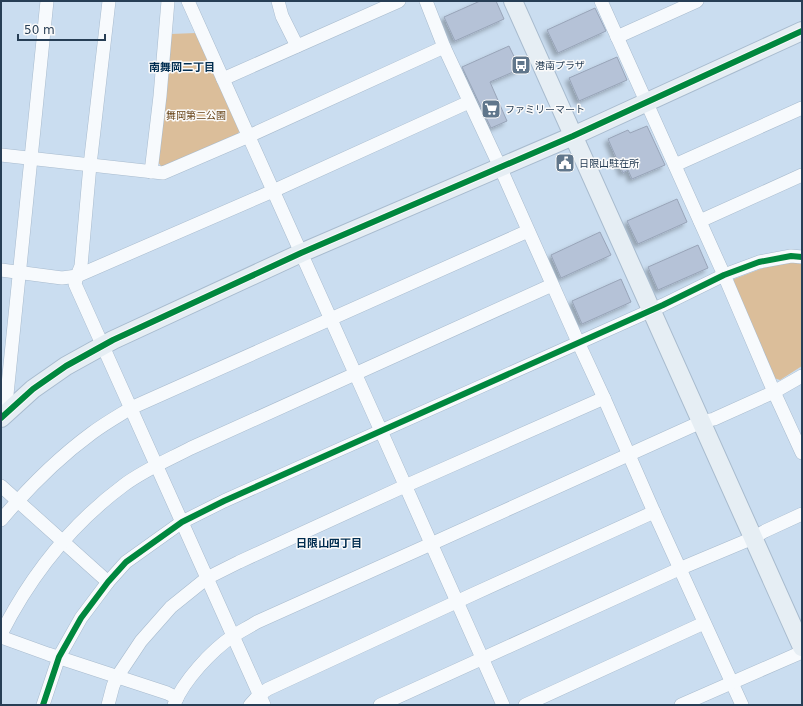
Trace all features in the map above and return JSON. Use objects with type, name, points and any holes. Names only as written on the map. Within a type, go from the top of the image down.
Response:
[{"type":"street","points":[[3,416],[47,1]]},
{"type":"street","points":[[109,1],[90,165],[81,266],[75,284],[262,700]]},
{"type":"street","points":[[151,172],[160,96],[168,1]]},
{"type":"street","points":[[188,1],[356,374],[502,705]]},
{"type":"street","points":[[278,1],[282,16],[297,46]]},
{"type":"street","points":[[223,79],[399,1]]},
{"type":"street","points":[[426,1],[444,47],[500,167],[630,455],[679,569],[742,705]]},
{"type":"street","points":[[513,1],[802,647]]},
{"type":"street","points":[[601,1],[801,450]]},
{"type":"street","points":[[618,37],[697,1]]},
{"type":"street","points":[[3,416],[33,389],[66,366],[102,346],[301,253],[573,136],[802,31]]},
{"type":"street","points":[[1,156],[164,173],[444,47]]},
{"type":"street","points":[[1,270],[62,278],[77,276],[273,191],[470,102]]},
{"type":"street","points":[[675,165],[802,108]]},
{"type":"street","points":[[700,222],[802,175]]},
{"type":"street","points":[[1,520],[48,469],[93,432],[131,408],[528,231]]},
{"type":"street","points":[[43,705],[59,657],[81,618],[108,582],[126,562],[182,522],[224,500],[651,310],[724,275],[759,262],[791,256],[802,257]]},
{"type":"street","points":[[1,634],[40,570],[62,541],[92,511],[125,485],[156,465],[190,448],[552,285]]},
{"type":"street","points":[[1,637],[167,693],[176,702],[190,678],[209,656],[232,636],[257,622],[701,422],[714,418],[774,392],[802,376]]},
{"type":"street","points":[[108,705],[117,677],[142,641],[171,607],[207,578],[405,486],[604,398]]},
{"type":"street","points":[[1,486],[108,582]]},
{"type":"street","points":[[250,705],[262,700],[268,689],[457,601],[654,512]]},
{"type":"street","points":[[380,705],[679,569],[753,538],[802,514]]},
{"type":"street","points":[[525,705],[704,623]]},
{"type":"street","points":[[681,705],[802,652]]},
{"type":"green space","name":"舞岡第二公園","points":[[196,33],[240,129],[238,134],[161,166],[158,162],[171,34]]},
{"type":"green space","points":[[792,262],[802,263],[802,366],[780,380],[774,378],[732,286],[734,279],[763,268]]},
{"type":"building","points":[[480,1],[496,1],[504,19],[455,41],[444,17]]},
{"type":"building","points":[[595,8],[606,31],[558,53],[547,30]]},
{"type":"building","points":[[509,46],[520,69],[490,82],[507,121],[491,128],[462,67]]},
{"type":"building","points":[[617,57],[627,80],[579,101],[569,78]]},
{"type":"building","points":[[647,126],[665,165],[632,179],[628,170],[623,173],[608,139],[628,130],[630,133]]},
{"type":"building","points":[[677,199],[687,222],[638,244],[627,221]]},
{"type":"building","points":[[600,232],[611,255],[561,278],[551,255]]},
{"type":"building","points":[[698,245],[708,268],[658,290],[648,267]]},
{"type":"building","points":[[621,279],[631,302],[582,324],[572,301]]},
{"type":"cycle path","points":[[1,418],[33,389],[66,366],[113,340],[301,253],[573,136],[802,31]]},
{"type":"cycle path","points":[[43,705],[59,657],[81,618],[108,582],[126,562],[182,522],[224,501],[663,305],[724,275],[759,262],[791,256],[802,257]]},
{"type":"place","name":"港南プラザ","points":[[521,65]]},
{"type":"place","name":"ファミリーマート","points":[[491,109]]},
{"type":"place","name":"日限山駐在所","points":[[565,163]]},
{"type":"district","name":"南舞岡二丁目","points":[[182,67]]},
{"type":"district","name":"日限山四丁目","points":[[329,543]]}]
